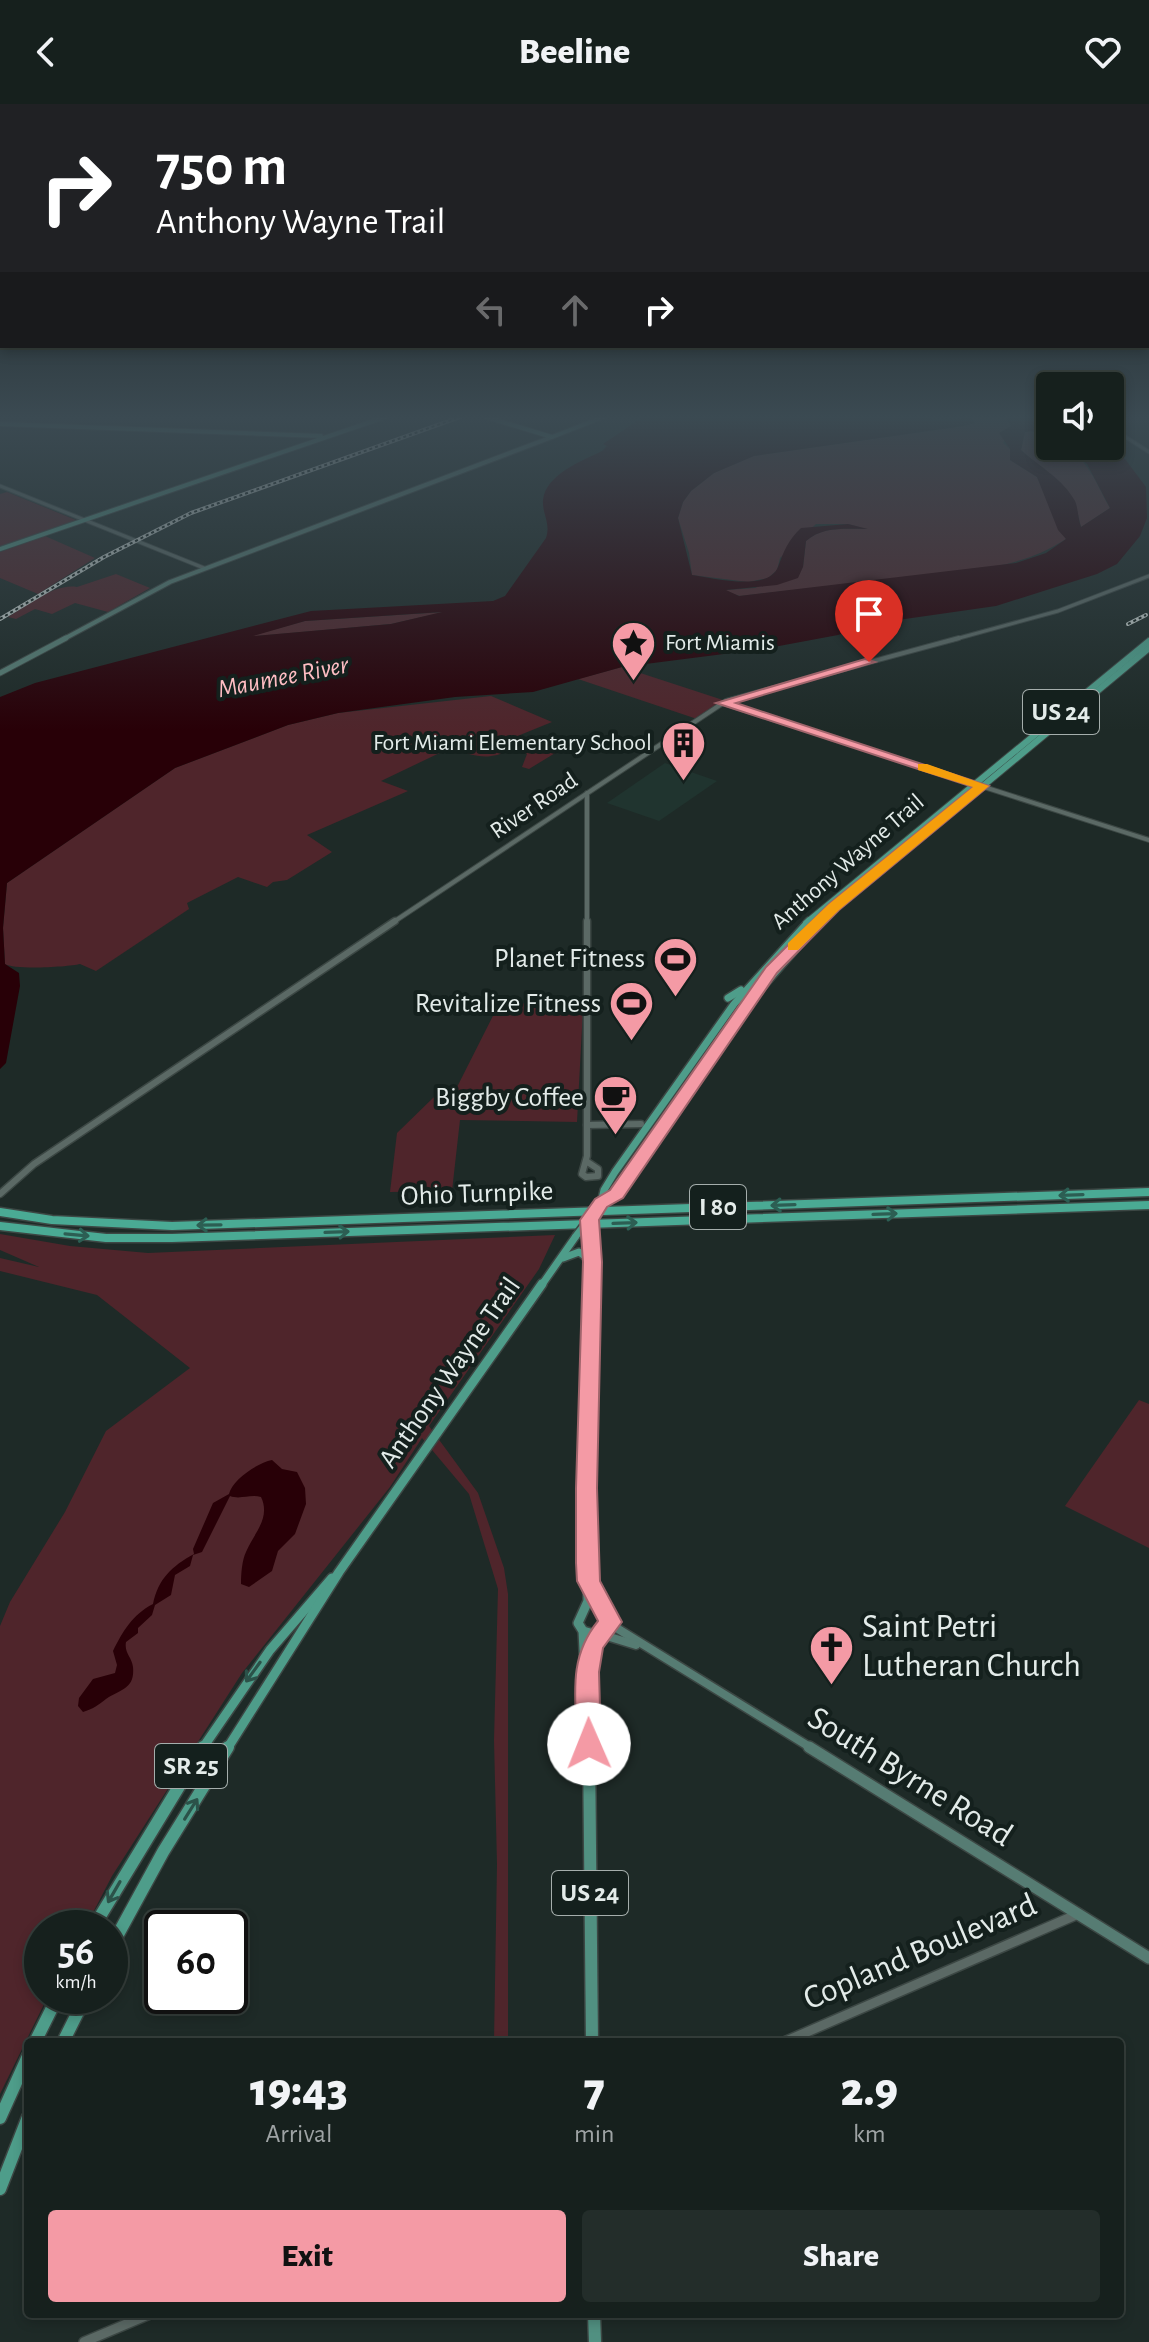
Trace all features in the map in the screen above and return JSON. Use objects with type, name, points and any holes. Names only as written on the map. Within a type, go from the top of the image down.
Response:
[{"type":"highway","name":"Anthony Wayne Trail","points":[[601,1203],[616,1194],[715,1049],[781,960],[834,907],[1149,641]]},
{"type":"highway","name":"Anthony Wayne Trail","points":[[128,1914],[260,1698],[315,1617],[339,1572],[601,1203],[604,1190],[643,1128],[734,1004],[769,961],[828,903],[1149,648]]},
{"type":"highway","points":[[728,998],[736,996],[769,961]]},
{"type":"highway","name":"Ohio Turnpike","points":[[0,1212],[66,1221],[172,1226],[1149,1192]]},
{"type":"highway","name":"Ohio Turnpike","points":[[0,1226],[106,1238],[172,1238],[1149,1205]]},
{"type":"highway","points":[[559,1260],[579,1252],[593,1262]]},
{"type":"highway","name":"Anthony Wayne Trail","points":[[104,1910],[162,1811],[252,1674],[300,1610],[339,1572]]},
{"type":"highway","points":[[37,2038],[49,2014]]},
{"type":"highway","points":[[65,2038],[77,2014]]},
{"type":"highway","points":[[0,2118],[24,2065]]},
{"type":"highway","points":[[0,2189],[24,2127]]},
{"type":"main road","points":[[0,549],[81,521]]},
{"type":"main road","points":[[0,673],[146,592],[328,521]]},
{"type":"main road","name":"US 24","points":[[589,1220],[593,1262],[586,1488],[588,1581],[584,1612],[578,1623],[583,1631],[587,1672],[592,2038]]},
{"type":"main road","name":"US 24","points":[[587,1672],[592,1645],[610,1624],[588,1581]]},
{"type":"main road","points":[[584,1612],[593,1609],[603,1611]]},
{"type":"main road","name":"South Byrne Road","points":[[610,1624],[1149,1958]]},
{"type":"main road","points":[[583,1631],[599,1635]]},
{"type":"main road","name":"South Byrne Road","points":[[599,1635],[642,1646]]},
{"type":"main road","points":[[594,2318],[595,2342]]},
{"type":"street","points":[[89,521],[204,568]]},
{"type":"street","name":"River Road","points":[[0,1194],[34,1164],[154,1081],[723,703],[1058,611],[1149,576]]},
{"type":"street","points":[[723,703],[1149,840]]},
{"type":"street","points":[[586,1161],[587,793]]},
{"type":"street","points":[[587,1125],[643,1128]]},
{"type":"street","name":"Copland Boulevard","points":[[793,2038],[1079,1914]]},
{"type":"street","points":[[84,2342],[141,2318]]},
{"type":"shaded area","points":[[0,521],[72,521],[0,546]]},
{"type":"shaded area","points":[[679,521],[1058,521],[1066,539],[1027,558],[984,569],[740,596],[726,590],[755,588],[803,567],[806,541],[813,536],[834,529],[866,529],[848,524],[816,524],[780,558],[777,570],[768,578],[748,582],[692,575]]},
{"type":"shaded area","points":[[45,536],[95,558],[38,594],[0,578],[0,552]]},
{"type":"shaded area","points":[[116,574],[150,588],[108,612],[75,603],[52,614],[35,609],[16,619],[8,617],[59,588],[77,587]]},
{"type":"shaded area","points":[[444,612],[391,624],[247,637],[305,621]]},
{"type":"shaded area","points":[[622,667],[726,701],[697,719],[578,679]]},
{"type":"shaded area","points":[[491,696],[552,722],[520,735],[544,744],[559,742],[565,747],[529,769],[522,767],[527,754],[513,748],[489,756],[450,748],[381,781],[408,791],[307,835],[332,852],[287,880],[273,882],[267,887],[238,877],[187,903],[189,909],[96,971],[80,964],[30,967],[5,964],[3,928],[7,883],[175,768],[288,725],[338,713]]},
{"type":"shaded area","points":[[665,763],[717,781],[659,821],[607,803]]},
{"type":"shaded area","points":[[502,998],[546,1009],[583,1009],[577,1122],[460,1120],[452,1191],[390,1192],[397,1133],[434,1097],[452,1097]]},
{"type":"shaded area","points":[[0,1234],[70,1246],[148,1253],[555,1235],[539,1269],[429,1426],[478,1493],[504,1568],[508,1594],[508,2038],[494,2038],[497,1864],[494,1740],[498,1589],[469,1494],[422,1438],[390,1487],[242,1673],[112,1876],[94,1910],[24,1910],[24,2014],[39,2014],[27,2038],[24,2038],[24,2045],[0,2094],[0,1626],[10,1602],[65,1512],[106,1431],[190,1368],[97,1295],[0,1271],[0,1258],[39,1267],[0,1250]]},
{"type":"shaded area","points":[[1139,1400],[1149,1404],[1149,1548],[1065,1506]]},
{"type":"water","name":"Maumee River","points":[[547,521],[679,521],[692,575],[739,582],[772,575],[787,546],[801,528],[848,524],[868,529],[835,529],[813,536],[806,541],[803,567],[798,578],[777,585],[726,590],[739,596],[1016,563],[1046,553],[1066,539],[1055,521],[1080,521],[1081,527],[1089,521],[1146,521],[1140,536],[1117,564],[1097,574],[996,606],[870,624],[838,635],[763,649],[622,667],[533,692],[455,697],[338,713],[288,725],[175,768],[7,883],[3,928],[5,964],[19,973],[20,986],[6,1063],[0,1069],[0,697],[35,683],[311,611],[493,601],[505,596],[546,538]],"holes":[[[442,612],[391,624],[253,636],[305,621]]]},
{"type":"water","points":[[272,1460],[282,1469],[297,1472],[305,1488],[306,1504],[295,1534],[278,1551],[272,1571],[249,1587],[241,1584],[246,1552],[263,1519],[264,1505],[261,1497],[230,1496],[202,1552],[193,1555],[190,1566],[175,1575],[171,1595],[155,1605],[152,1615],[138,1628],[138,1633],[126,1642],[133,1667],[132,1680],[122,1690],[83,1712],[78,1706],[79,1698],[93,1679],[115,1673],[117,1665],[113,1651],[125,1630],[139,1613],[153,1604],[158,1587],[167,1574],[194,1554],[193,1549],[213,1503],[229,1494],[246,1473]]},
{"type":"railway","points":[[0,619],[104,557],[174,521]]},
{"type":"railway","points":[[1128,624],[1146,615]]},
{"type":"slow traffic","points":[[793,946],[834,907],[982,786],[922,767]]},
{"type":"place","name":"Fort Miamis","points":[[634,682]]},
{"type":"place","name":"Fort Miami Elementary School","points":[[683,782]]},
{"type":"place","name":"Planet Fitness","points":[[676,998]]},
{"type":"place","name":"Revitalize Fitness","points":[[632,1043]]},
{"type":"place","name":"Biggby Coffee","points":[[615,1137]]},
{"type":"place","name":"Saint Petri Lutheran Church","points":[[831,1686]]},
{"type":"route","points":[[589,1744],[587,1672],[592,1645],[598,1635],[607,1630],[610,1622],[588,1581],[587,1563],[586,1488],[593,1262],[589,1220],[601,1203],[616,1194],[772,970],[800,939],[834,907],[982,786],[723,703],[869,662]]}]
